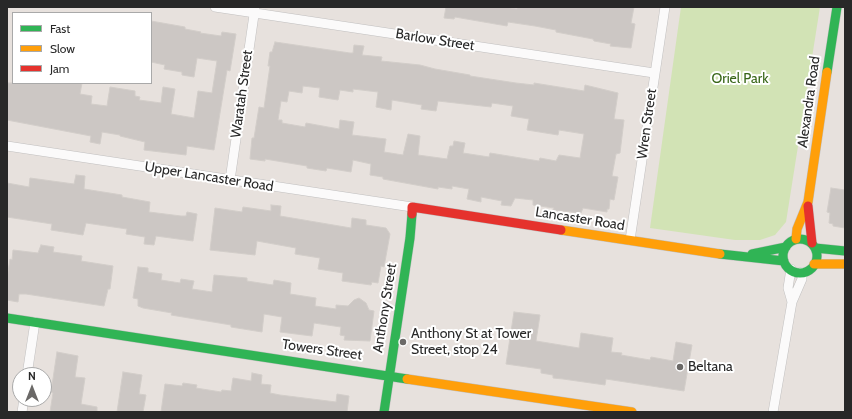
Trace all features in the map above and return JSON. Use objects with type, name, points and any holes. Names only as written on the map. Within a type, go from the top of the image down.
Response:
[{"type":"street","name":"Barlow Street","points":[[215,7],[254,10],[654,73]]},
{"type":"street","name":"Wren Street","points":[[630,240],[665,7]]},
{"type":"street","name":"Alexandra Road","points":[[796,239],[808,202],[837,7]]},
{"type":"street","name":"Waratah Street","points":[[230,180],[254,10]]},
{"type":"street","name":"Upper Lancaster Road","points":[[7,146],[412,207]]},
{"type":"street","name":"Alexandra Road","points":[[808,202],[813,246]]},
{"type":"street","name":"Lancaster Road","points":[[412,207],[716,254],[784,261]]},
{"type":"street","name":"Anthony Street","points":[[384,412],[410,238],[412,207]]},
{"type":"street","points":[[813,246],[816,259],[814,264],[807,271],[802,272],[791,269],[784,261],[784,252],[786,247],[796,239],[802,239],[813,246],[845,251]]},
{"type":"street","name":"Lancaster Road","points":[[745,256],[786,247]]},
{"type":"street","points":[[814,264],[845,264]]},
{"type":"street","points":[[791,269],[788,288],[792,302]]},
{"type":"street","points":[[773,412],[792,302],[802,279],[802,272]]},
{"type":"street","name":"Towers Street","points":[[7,318],[632,412]]},
{"type":"street","points":[[28,367],[35,322]]},
{"type":"green space","name":"Oriel Park","points":[[681,7],[820,7],[786,222],[775,235],[760,240],[735,240],[650,228]]},
{"type":"building","points":[[446,7],[505,7],[517,9],[517,7],[634,7],[631,23],[635,24],[631,48],[610,46],[611,44],[594,41],[593,39],[556,32],[556,30],[535,26],[508,22],[507,26],[455,17],[454,19],[444,18]]},
{"type":"building","points":[[152,21],[185,27],[185,29],[201,32],[200,33],[221,36],[222,32],[236,34],[230,71],[227,70],[214,150],[187,146],[186,155],[144,150],[145,142],[102,132],[100,144],[90,142],[91,136],[7,120],[7,83],[82,84],[80,94],[92,96],[91,104],[107,106],[110,87],[135,91],[135,96],[140,97],[139,100],[161,103],[163,87],[175,89],[171,114],[194,118],[198,91],[212,93],[217,61],[197,58],[194,77],[182,75],[182,72],[164,69],[165,65],[152,62]]},
{"type":"building","points":[[275,42],[350,53],[353,53],[354,45],[364,46],[362,55],[382,57],[381,61],[420,65],[470,76],[516,83],[534,85],[534,83],[584,91],[585,85],[618,93],[614,119],[624,120],[620,153],[616,154],[612,176],[618,177],[614,200],[610,199],[609,209],[607,209],[607,212],[583,208],[581,213],[553,210],[554,208],[533,205],[533,200],[515,198],[511,206],[501,205],[502,201],[481,197],[481,202],[467,199],[469,189],[452,186],[452,189],[438,187],[438,189],[383,179],[383,177],[370,175],[371,164],[353,160],[351,172],[327,168],[326,171],[307,168],[307,166],[265,159],[265,161],[250,159],[252,138],[254,138],[259,107],[264,108],[270,66],[268,66],[270,52],[272,52]],"holes":[[[303,86],[320,88],[319,97],[338,100],[340,90],[353,92],[353,89],[378,92],[376,107],[391,110],[392,100],[422,105],[421,109],[436,111],[438,101],[491,107],[492,103],[513,106],[511,116],[529,119],[527,130],[558,135],[559,130],[584,134],[580,158],[559,155],[556,161],[540,158],[539,161],[490,153],[489,157],[463,153],[465,143],[454,141],[453,146],[450,146],[447,159],[418,155],[420,136],[408,134],[403,155],[384,152],[386,139],[352,135],[354,122],[340,120],[339,129],[306,123],[305,127],[282,123],[282,120],[278,120],[281,101],[287,102],[289,91],[302,93]]]},
{"type":"building","points":[[76,175],[85,176],[84,189],[122,195],[122,197],[150,202],[149,212],[181,216],[186,216],[187,212],[197,214],[193,241],[156,236],[154,245],[144,244],[145,237],[126,234],[127,229],[86,223],[83,235],[51,230],[52,224],[7,217],[7,183],[29,187],[30,178],[74,184]]},
{"type":"building","points":[[831,188],[845,190],[845,228],[833,226],[833,224],[829,223],[830,213],[827,212]]},
{"type":"building","points":[[271,205],[281,206],[280,216],[351,228],[352,218],[366,220],[366,225],[386,228],[390,234],[384,267],[381,266],[378,283],[372,282],[371,285],[342,281],[343,273],[318,269],[320,258],[295,254],[296,248],[257,241],[255,255],[210,250],[215,208],[242,212],[243,207],[271,211]]},
{"type":"building","points":[[41,245],[54,247],[53,252],[82,256],[81,261],[113,266],[110,289],[108,289],[104,306],[26,294],[19,294],[18,302],[7,300],[7,278],[13,250],[38,253]]},
{"type":"building","points":[[138,267],[148,268],[148,272],[162,274],[161,280],[180,283],[181,279],[194,281],[192,289],[212,292],[214,275],[247,278],[247,281],[273,285],[274,280],[291,283],[290,294],[316,298],[315,306],[336,309],[336,305],[348,306],[354,300],[359,298],[366,303],[369,310],[374,311],[370,341],[344,340],[345,336],[340,335],[341,327],[314,323],[312,336],[280,332],[282,317],[264,314],[262,332],[171,315],[172,313],[143,308],[138,306],[138,299],[133,298]]},
{"type":"building","points":[[514,312],[540,315],[536,341],[579,348],[581,333],[613,338],[611,352],[622,353],[621,355],[650,360],[651,357],[673,361],[676,342],[692,345],[684,391],[606,379],[605,385],[553,378],[553,375],[541,373],[541,369],[506,364]]},
{"type":"building","points":[[57,352],[78,356],[75,377],[85,378],[81,404],[97,407],[97,412],[50,412],[52,407],[52,385]]},
{"type":"building","points":[[123,372],[142,375],[139,394],[146,395],[143,412],[117,412]]},
{"type":"building","points":[[252,373],[262,375],[261,384],[271,385],[270,393],[336,402],[337,394],[349,396],[347,412],[161,412],[165,384],[182,386],[183,383],[197,385],[196,388],[221,392],[222,390],[231,391],[233,378],[251,381]]},
{"type":"traffic: fast","points":[[827,72],[837,7]]},
{"type":"traffic: fast","points":[[384,412],[410,238],[412,214]]},
{"type":"traffic: fast","points":[[800,239],[812,244],[817,256],[812,268],[800,273],[788,268],[783,256],[788,244],[800,239]]},
{"type":"traffic: fast","points":[[752,254],[786,247]]},
{"type":"traffic: fast","points":[[815,248],[845,251]]},
{"type":"traffic: fast","points":[[720,254],[784,261]]},
{"type":"traffic: fast","points":[[7,318],[407,379]]},
{"type":"traffic: slow","points":[[796,239],[797,229],[808,202],[827,72]]},
{"type":"traffic: slow","points":[[561,230],[720,254]]},
{"type":"traffic: slow","points":[[814,264],[845,264]]},
{"type":"traffic: slow","points":[[407,379],[632,412]]},
{"type":"traffic: jam","points":[[808,206],[812,243]]},
{"type":"traffic: jam","points":[[412,214],[412,207],[561,230]]},
{"type":"place","name":"Anthony St at Tower Street, stop 24","points":[[403,342]]},
{"type":"place","name":"Beltana","points":[[680,367]]}]
